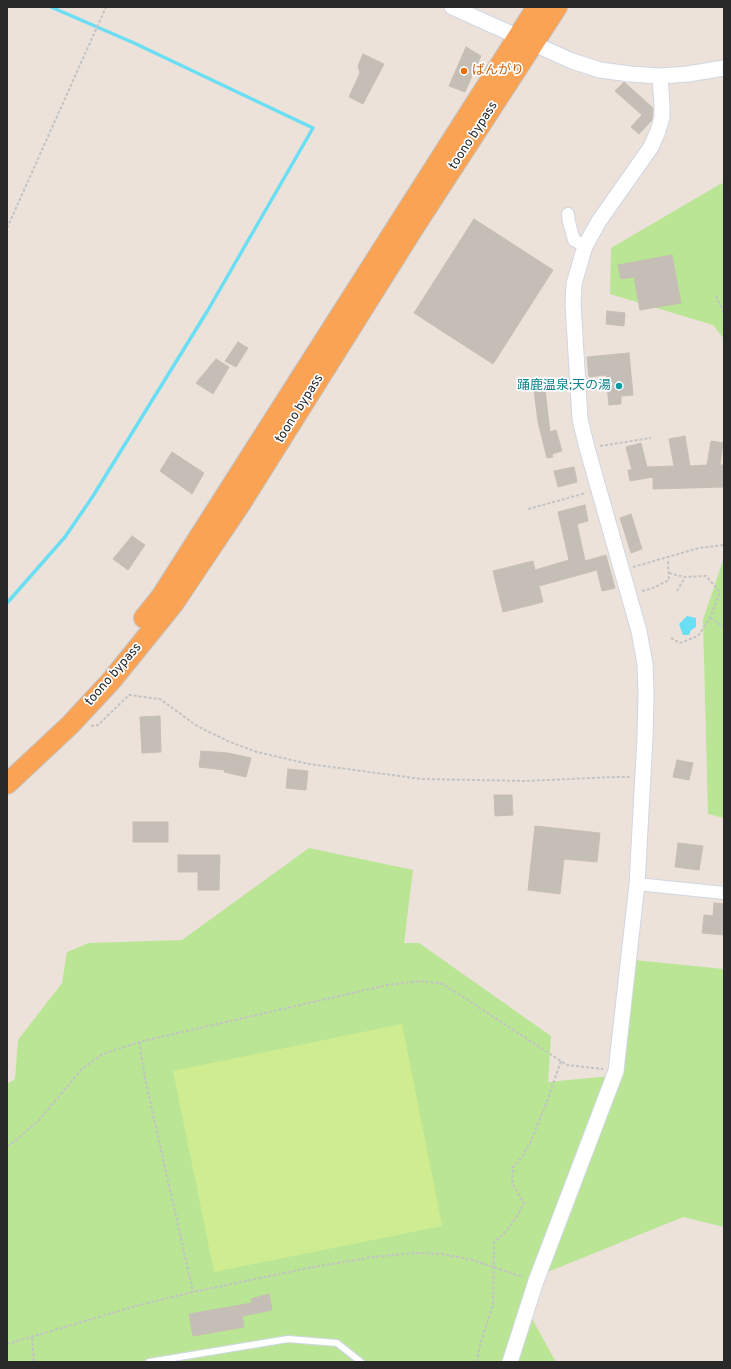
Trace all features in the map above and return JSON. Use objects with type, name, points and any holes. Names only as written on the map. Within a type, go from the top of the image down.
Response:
[{"type":"highway","name":"toono bypass","points":[[526,40],[537,7]]},
{"type":"highway","name":"toono bypass","points":[[7,766],[58,717],[101,672],[161,597],[283,422],[413,229],[526,40],[557,7]]},
{"type":"highway","name":"toono bypass","points":[[7,784],[70,724],[111,681],[174,603],[241,503],[283,422]]},
{"type":"street","points":[[452,7],[572,61],[600,70],[660,76],[688,74],[724,68]]},
{"type":"street","points":[[510,1362],[536,1281],[616,1070],[636,884],[643,778],[646,694],[645,664],[640,631],[580,419],[573,304],[574,284],[585,246],[599,221],[651,147],[658,131],[662,118],[660,76]]},
{"type":"street","points":[[568,214],[574,240],[585,246]]},
{"type":"street","points":[[636,884],[724,893]]},
{"type":"lane","points":[[150,1362],[288,1339],[338,1343],[361,1362]]},
{"type":"path","points":[[7,228],[106,7]]},
{"type":"path","points":[[716,296],[724,313]]},
{"type":"path","points":[[587,448],[651,438]]},
{"type":"path","points":[[528,509],[599,490]]},
{"type":"path","points":[[622,570],[699,548],[724,545]]},
{"type":"path","points":[[629,595],[653,588],[669,580],[668,561]]},
{"type":"path","points":[[669,573],[685,577],[706,576],[720,592],[710,618],[698,636],[680,643],[671,638]]},
{"type":"path","points":[[677,591],[685,577]]},
{"type":"path","points":[[710,618],[724,627]]},
{"type":"path","points":[[70,724],[87,727],[98,725],[129,696],[160,699],[197,726],[230,742],[257,752],[309,764],[422,779],[525,781],[615,777],[643,778]]},
{"type":"path","points":[[7,1146],[14,1142],[39,1120],[82,1069],[103,1054],[139,1042],[387,985],[422,981],[443,984],[567,1065],[616,1070]]},
{"type":"path","points":[[139,1042],[146,1083],[193,1292]]},
{"type":"path","points":[[477,1362],[480,1345],[493,1304],[494,1243],[508,1229],[524,1203],[512,1182],[513,1167],[530,1143],[561,1061]]},
{"type":"path","points":[[7,1344],[32,1338],[136,1306],[193,1292],[308,1268],[373,1257],[414,1253],[443,1254],[472,1260],[536,1281]]},
{"type":"path","points":[[32,1338],[34,1362]]},
{"type":"green space","points":[[722,183],[724,188],[724,339],[713,325],[610,294],[611,248]]},
{"type":"green space","points":[[724,557],[724,818],[708,814],[703,620]]},
{"type":"green space","points":[[309,848],[413,870],[404,943],[419,943],[551,1036],[548,1082],[620,1075],[634,960],[724,969],[724,1227],[683,1217],[533,1278],[530,1315],[556,1362],[7,1362],[7,1084],[15,1079],[18,1040],[62,983],[67,952],[89,943],[182,940]]},
{"type":"green space","points":[[402,1024],[442,1226],[214,1272],[173,1071]]},
{"type":"water","points":[[687,616],[696,618],[696,627],[691,630],[689,635],[683,635],[679,624]]},
{"type":"building","points":[[466,47],[481,56],[465,92],[449,86]]},
{"type":"building","points":[[363,54],[384,64],[363,104],[349,97],[360,73],[358,66]]},
{"type":"building","points":[[624,82],[653,108],[652,120],[639,134],[631,127],[642,115],[615,91]]},
{"type":"building","points":[[474,219],[553,270],[493,364],[414,313]]},
{"type":"building","points":[[672,255],[681,303],[640,310],[634,277],[621,279],[618,265]]},
{"type":"building","points":[[607,311],[625,313],[624,326],[606,324]]},
{"type":"building","points":[[238,342],[248,348],[236,367],[225,361]]},
{"type":"building","name":"踊鹿温泉;天の湯","points":[[629,353],[633,395],[621,396],[621,404],[609,405],[606,375],[589,377],[587,357]]},
{"type":"building","points":[[216,359],[229,367],[213,394],[196,383]]},
{"type":"building","points":[[545,389],[550,432],[556,430],[562,451],[552,454],[553,457],[547,458],[538,422],[534,390]]},
{"type":"building","points":[[685,436],[690,466],[707,465],[711,441],[723,443],[720,465],[724,465],[724,487],[653,489],[653,477],[630,481],[628,470],[632,470],[626,447],[641,443],[647,467],[674,466],[669,439]]},
{"type":"building","points":[[172,452],[204,473],[192,494],[160,471]]},
{"type":"building","points":[[574,467],[577,482],[558,487],[554,471]]},
{"type":"building","points":[[585,505],[588,521],[577,524],[585,561],[606,555],[615,588],[602,591],[597,570],[539,586],[543,602],[503,612],[493,571],[533,561],[535,570],[569,560],[558,512]]},
{"type":"building","points":[[631,514],[642,549],[631,553],[620,518]]},
{"type":"building","points":[[132,536],[145,545],[128,570],[113,559]]},
{"type":"building","points":[[160,716],[161,752],[142,753],[140,717]]},
{"type":"building","points":[[201,751],[228,753],[251,758],[246,777],[224,772],[225,770],[199,767]]},
{"type":"building","points":[[677,760],[693,763],[689,780],[673,777]]},
{"type":"building","points":[[288,769],[308,771],[306,790],[286,788]]},
{"type":"building","points":[[494,795],[512,795],[513,815],[495,816]]},
{"type":"building","points":[[133,822],[168,822],[168,842],[133,842]]},
{"type":"building","points":[[535,826],[600,833],[597,862],[564,859],[560,894],[528,890]]},
{"type":"building","points":[[678,843],[703,846],[699,870],[675,867]]},
{"type":"building","points":[[178,855],[220,855],[219,890],[198,890],[198,872],[178,872]]},
{"type":"building","points":[[714,903],[724,904],[724,935],[702,933],[704,915],[713,916]]},
{"type":"building","points":[[269,1294],[272,1310],[242,1316],[244,1327],[193,1336],[189,1314],[252,1303],[251,1299]]},
{"type":"waterway","points":[[7,603],[65,537],[93,496],[208,310],[313,128],[134,43],[51,7]]},
{"type":"place","name":"ばんがり","points":[[464,71]]},
{"type":"place","name":"踊鹿温泉;天の湯","points":[[619,386]]}]
